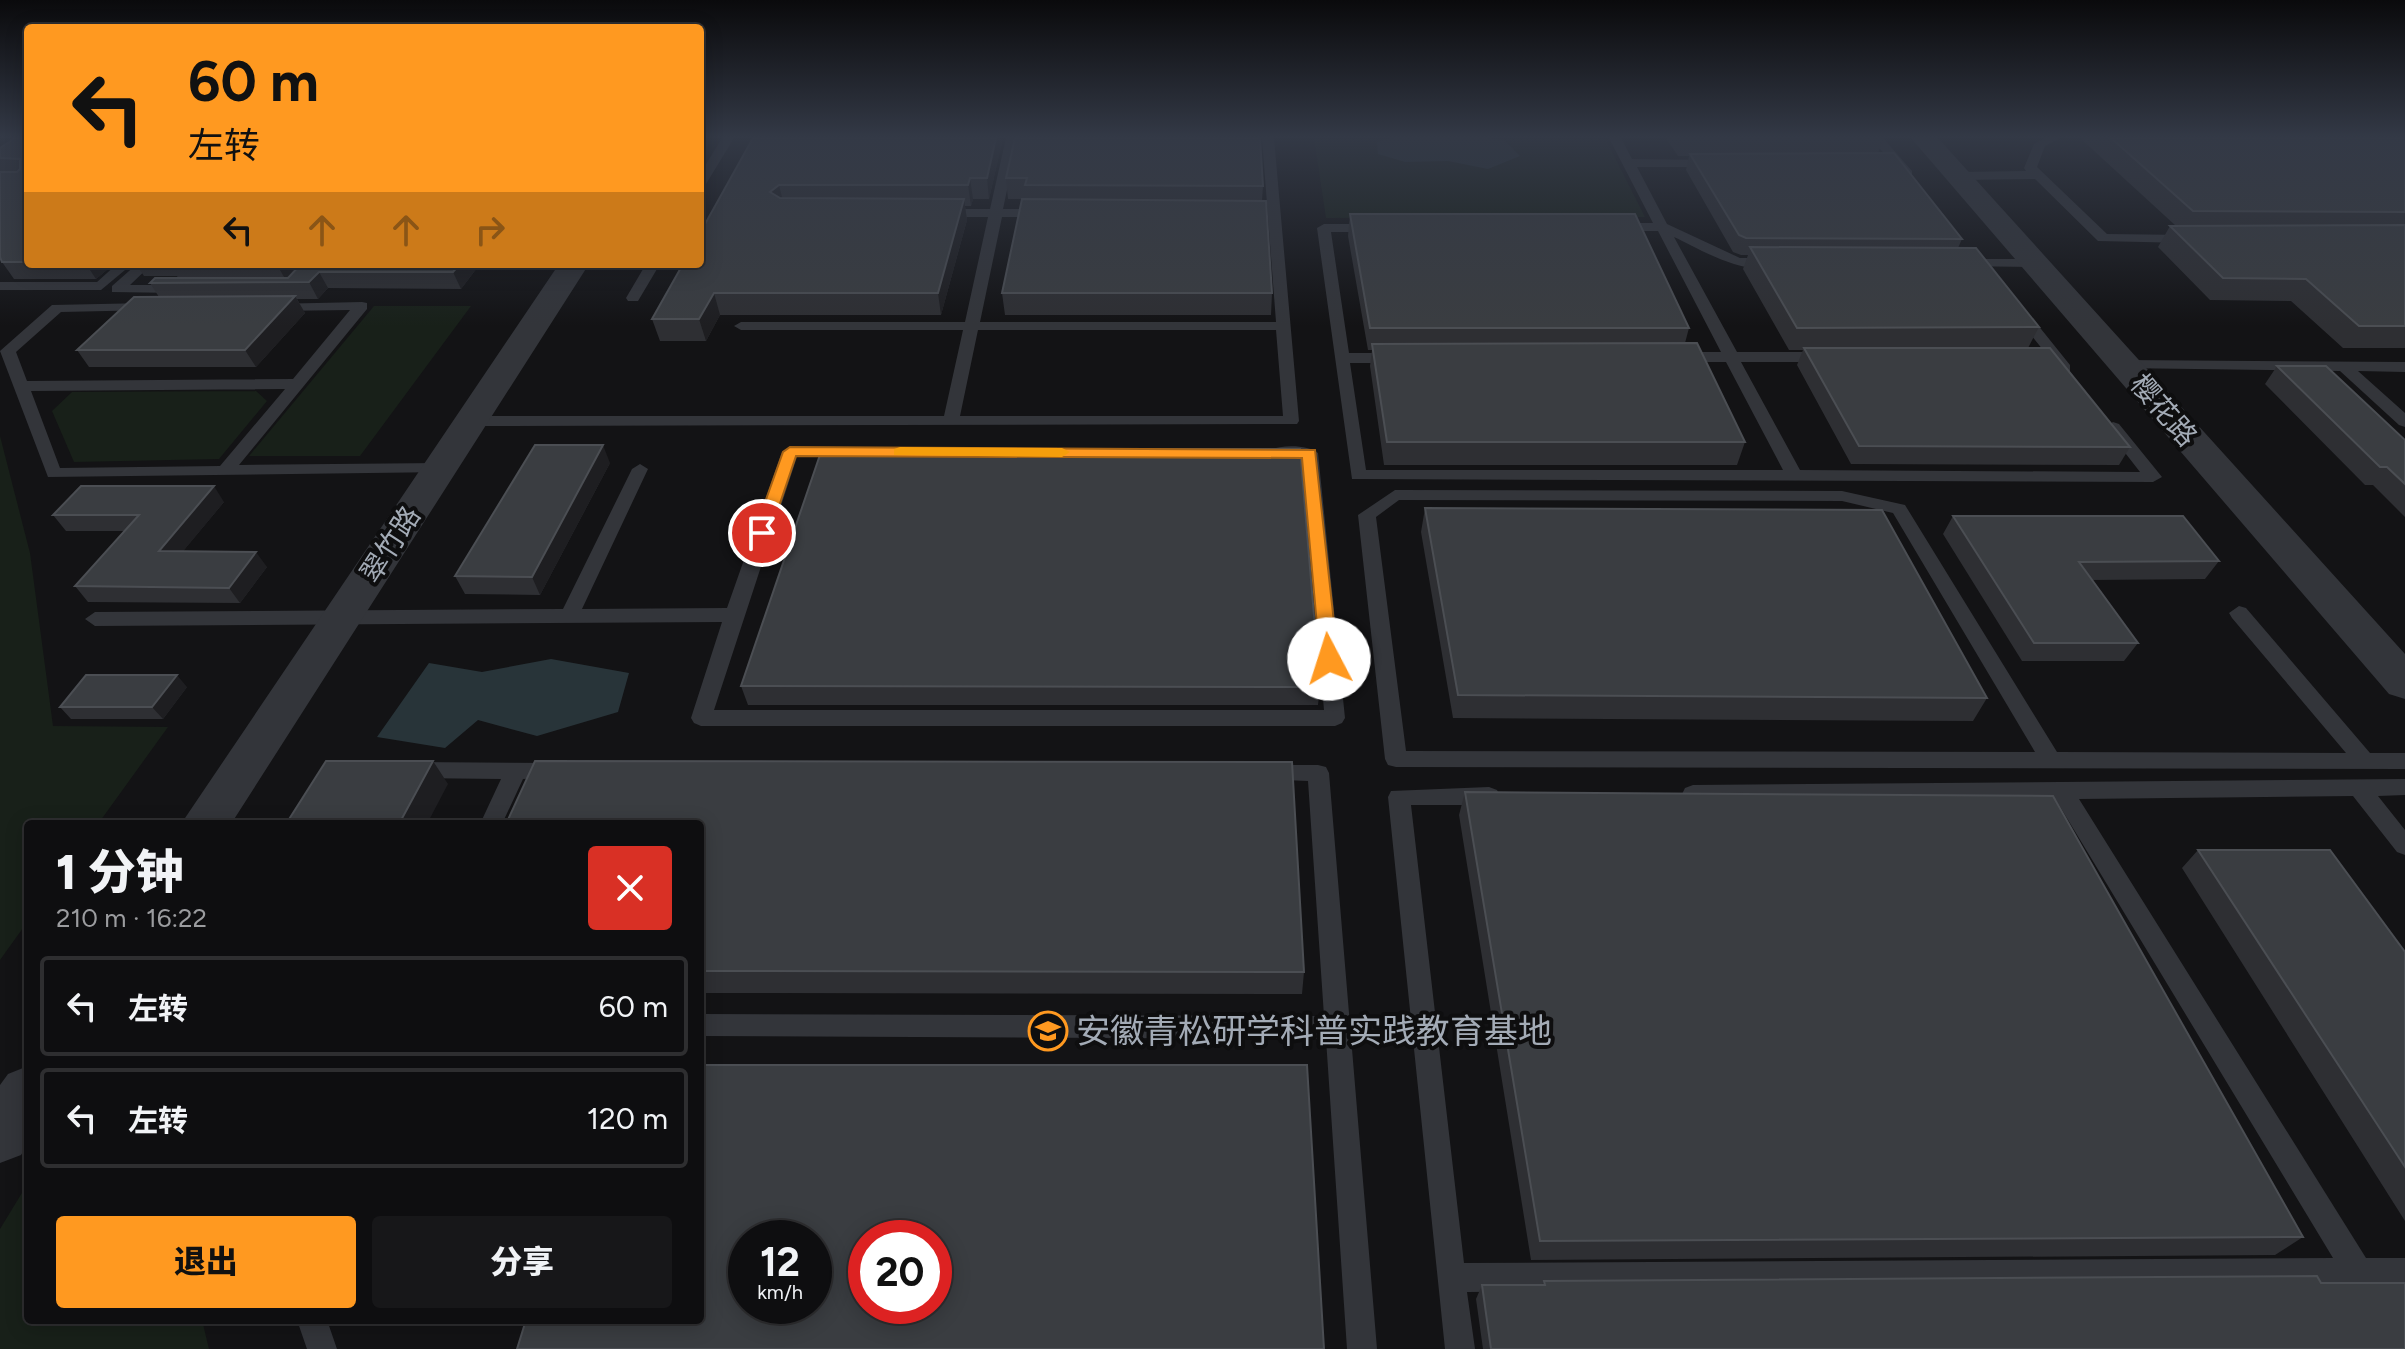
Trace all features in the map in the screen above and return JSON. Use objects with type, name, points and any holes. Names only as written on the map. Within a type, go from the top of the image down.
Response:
[{"type":"street","name":"樱花路","points":[[1980,201],[2405,683]]},
{"type":"street","name":"翠竹路","points":[[208,820],[571,268]]},
{"type":"street","points":[[0,1135],[24,1099]]},
{"type":"lane","points":[[951,421],[999,201]]},
{"type":"lane","points":[[471,421],[1291,421],[1283,326],[1266,201]]},
{"type":"lane","points":[[1650,201],[1794,475]]},
{"type":"lane","points":[[2065,201],[2103,238],[2198,239]]},
{"type":"lane","points":[[920,213],[1058,213]]},
{"type":"lane","points":[[1602,227],[1664,227],[1738,262],[1784,262]]},
{"type":"lane","points":[[1386,228],[1324,228],[1358,475],[2153,477],[2104,417]]},
{"type":"lane","points":[[1941,263],[2035,263]]},
{"type":"lane","points":[[0,286],[101,286],[121,268]]},
{"type":"lane","points":[[141,268],[117,289],[197,289]]},
{"type":"lane","points":[[633,298],[651,268]]},
{"type":"lane","points":[[2012,303],[2048,357],[2075,381]]},
{"type":"lane","points":[[225,471],[362,306],[256,307]]},
{"type":"lane","points":[[164,307],[57,308],[8,351],[54,473],[440,468]]},
{"type":"lane","points":[[741,326],[1283,326]]},
{"type":"lane","points":[[1654,357],[1839,357]]},
{"type":"lane","points":[[1342,358],[1420,358]]},
{"type":"lane","points":[[2125,365],[2405,367]]},
{"type":"lane","points":[[2343,366],[2405,422]]},
{"type":"lane","points":[[21,386],[298,384]]},
{"type":"lane","points":[[869,452],[790,452],[701,718],[1335,718],[1310,453],[1247,453]]},
{"type":"lane","points":[[569,616],[640,469]]},
{"type":"lane","points":[[2051,760],[1899,509],[1842,496],[1395,495],[1367,515],[1396,759],[2405,761]]},
{"type":"lane","points":[[2239,613],[2365,761]]},
{"type":"lane","points":[[95,619],[734,615]]},
{"type":"lane","points":[[397,770],[579,771]]},
{"type":"lane","points":[[493,820],[516,770]]},
{"type":"lane","points":[[1240,773],[1318,773],[1362,1349]]},
{"type":"lane","points":[[2358,787],[2405,846]]},
{"type":"lane","points":[[1667,794],[2405,787]]},
{"type":"lane","points":[[2062,791],[2358,1272]]},
{"type":"lane","points":[[1460,1349],[1399,797],[1510,796]]},
{"type":"lane","points":[[704,1025],[1338,1028]]},
{"type":"lane","points":[[1451,1278],[2405,1272]]},
{"type":"lane","points":[[313,1324],[322,1349]]},
{"type":"shaded area","points":[[1323,201],[1637,201],[1645,217],[1326,218]]},
{"type":"shaded area","points":[[374,306],[471,306],[360,456],[249,456]]},
{"type":"shaded area","points":[[256,391],[267,401],[219,459],[74,462],[52,411],[72,392]]},
{"type":"shaded area","points":[[0,436],[30,553],[53,726],[168,727],[101,820],[24,820],[24,927],[0,960]]},
{"type":"shaded area","points":[[551,659],[629,673],[618,712],[537,736],[478,720],[445,748],[377,737],[429,663],[482,672]]},
{"type":"shaded area","points":[[24,1190],[24,1324],[203,1324],[209,1349],[0,1349],[0,1229]]},
{"type":"building","points":[[0,201],[24,201],[24,262],[2,262]]},
{"type":"building","points":[[718,201],[963,201],[938,293],[714,293],[699,319],[652,319],[681,268],[704,268],[704,226]]},
{"type":"building","points":[[1022,201],[1266,201],[1272,293],[1002,293]]},
{"type":"building","points":[[1718,201],[1932,201],[1962,239],[1746,238],[1739,235]]},
{"type":"building","points":[[2182,201],[2405,201],[2405,212],[2193,211]]},
{"type":"building","points":[[1350,214],[1635,214],[1689,328],[1370,328]]},
{"type":"building","points":[[2405,225],[2405,326],[2359,326],[2306,279],[2223,278],[2170,226]]},
{"type":"building","points":[[1750,247],[1976,248],[2039,327],[1797,328]]},
{"type":"building","points":[[297,268],[456,268],[453,272],[319,272],[309,282],[150,283],[155,278],[288,278]]},
{"type":"building","points":[[295,296],[245,350],[77,350],[134,297]]},
{"type":"building","points":[[1697,343],[1745,442],[1387,442],[1372,344]]},
{"type":"building","points":[[1804,348],[2050,348],[2130,447],[1859,446]]},
{"type":"building","points":[[2277,366],[2326,366],[2405,440],[2405,484],[2387,467],[2380,467]]},
{"type":"building","points":[[535,445],[603,445],[532,577],[455,576]]},
{"type":"building","points":[[822,449],[1300,449],[1320,687],[741,686]]},
{"type":"building","points":[[81,486],[214,486],[159,551],[256,552],[229,588],[75,586],[139,515],[53,515]]},
{"type":"building","points":[[1425,508],[1882,510],[1987,698],[1458,695]]},
{"type":"building","points":[[1953,516],[2183,516],[2219,561],[2079,562],[2138,643],[2034,643]]},
{"type":"building","points":[[86,675],[177,675],[152,707],[60,707]]},
{"type":"building","points":[[326,761],[433,761],[401,820],[289,820]]},
{"type":"building","points":[[535,761],[1292,762],[1304,972],[704,971],[704,820],[508,820]]},
{"type":"building","points":[[1465,792],[2053,796],[2303,1237],[1540,1241]]},
{"type":"building","points":[[2198,850],[2330,850],[2405,952],[2405,1167]]},
{"type":"building","points":[[704,1065],[1307,1065],[1324,1349],[517,1349],[525,1324],[704,1324]]},
{"type":"building","points":[[2317,1276],[2321,1283],[2405,1283],[2405,1349],[1491,1349],[1482,1285],[1545,1285],[1544,1281]]},
{"type":"slow traffic","points":[[900,452],[1062,452]]},
{"type":"place","name":"安徽青松研学科普实践教育基地","points":[[1048,1031]]},
{"type":"route","points":[[762,533],[790,452],[1310,453],[1329,659]]}]
